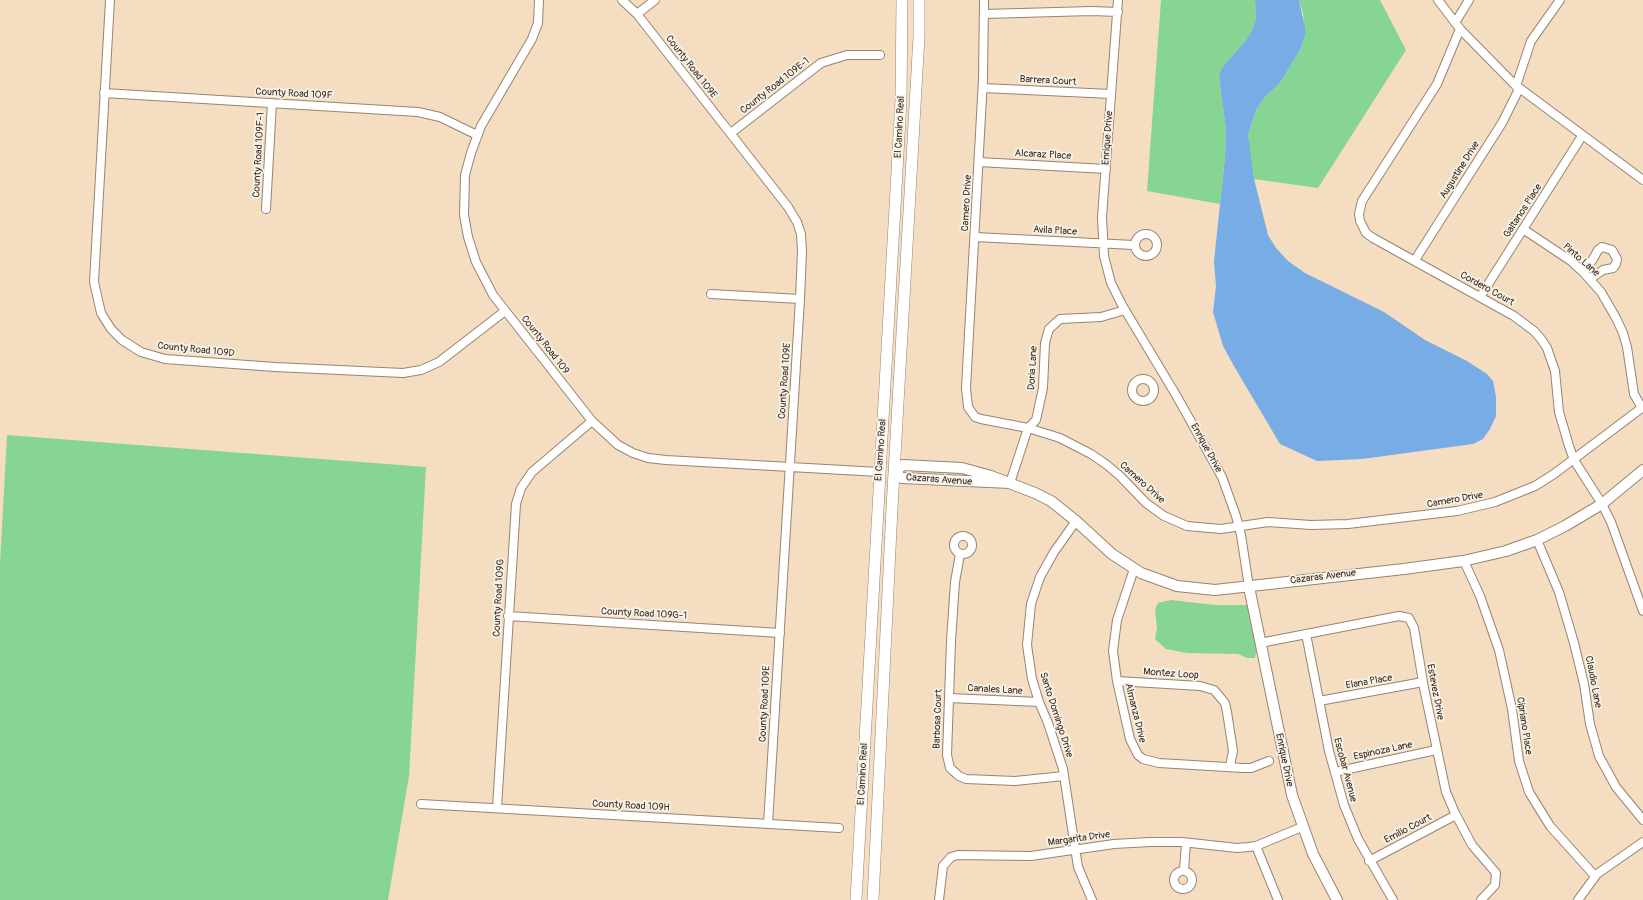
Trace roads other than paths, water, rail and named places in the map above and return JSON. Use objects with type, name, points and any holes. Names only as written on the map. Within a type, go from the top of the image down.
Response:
[{"type":"main road","name":"El Camino Real","points":[[856,900],[879,472],[902,100],[902,0]]},
{"type":"main road","name":"El Camino Real","points":[[873,900],[894,472],[917,74],[919,0]]},
{"type":"main road","points":[[879,472],[894,472]]},
{"type":"street","name":"County Road 109D","points":[[110,0],[94,273],[95,291],[106,321],[116,334],[133,348],[156,357],[177,360],[275,367],[403,373],[421,370],[439,362],[505,311]]},
{"type":"street","name":"County Road 109","points":[[539,0],[538,23],[531,42],[487,115],[478,135],[465,176],[464,203],[466,226],[472,250],[480,272],[505,311],[592,421],[618,445],[648,458],[789,468],[879,472]]},
{"type":"street","name":"County Road 109E","points":[[622,0],[637,14],[788,207],[797,222],[802,242],[800,299],[768,824]]},
{"type":"street","points":[[637,14],[655,0]]},
{"type":"street","name":"Camero Drive","points":[[984,0],[983,88],[966,388],[968,407],[971,413],[981,419],[1028,428],[1060,438],[1091,454],[1120,476],[1150,506],[1175,522],[1209,529],[1239,527],[1268,522],[1311,525],[1348,524],[1476,507],[1508,497],[1535,486],[1574,460],[1642,407]]},
{"type":"street","name":"Enrique Drive","points":[[1118,0],[1101,224],[1102,243],[1111,283],[1125,310],[1214,462],[1229,495],[1239,527],[1260,643],[1284,763],[1292,795],[1302,827],[1313,854],[1337,900]]},
{"type":"street","points":[[1438,0],[1458,26],[1517,87],[1643,180]]},
{"type":"street","name":"Cordero Court","points":[[1469,0],[1437,84],[1362,201],[1360,208],[1360,221],[1366,233],[1525,323],[1534,331],[1547,348],[1555,371],[1559,412],[1574,460],[1602,504],[1621,547],[1643,611]]},
{"type":"street","name":"Augustine Drive","points":[[1415,260],[1502,123],[1517,87],[1531,42],[1560,0]]},
{"type":"street","points":[[984,14],[1092,10],[1118,12]]},
{"type":"street","name":"County Road 109E-1","points":[[731,133],[821,63],[847,55],[880,55]]},
{"type":"street","name":"Barrera Court","points":[[983,88],[1111,94]]},
{"type":"street","name":"County Road 109F","points":[[104,93],[425,113],[478,135]]},
{"type":"street","name":"County Road 109F-1","points":[[266,208],[272,103]]},
{"type":"street","name":"Gaitanos Place","points":[[1480,297],[1582,136]]},
{"type":"street","name":"Alcaraz Place","points":[[979,162],[1106,169]]},
{"type":"street","name":"Pinto Lane","points":[[1523,229],[1556,251],[1583,272],[1608,303],[1623,333],[1627,347],[1634,394],[1642,407]]},
{"type":"street","name":"Avila Place","points":[[975,237],[1134,245]]},
{"type":"street","points":[[1583,272],[1598,250],[1602,248],[1612,250],[1617,259],[1616,264],[1612,268],[1603,270],[1590,279]]},
{"type":"street","points":[[711,294],[800,299]]},
{"type":"street","name":"Doria Lane","points":[[1010,483],[1028,428],[1036,420],[1040,406],[1046,335],[1054,323],[1066,318],[1101,317],[1125,310]]},
{"type":"street","points":[[1152,384],[1164,376]]},
{"type":"street","name":"County Road 109G","points":[[497,808],[515,512],[521,488],[538,466],[592,421]]},
{"type":"street","name":"Cazaras Avenue","points":[[1010,483],[902,478],[894,472],[903,465],[962,468],[991,476],[1010,483],[1051,501],[1076,521],[1112,554],[1134,569],[1177,586],[1215,590],[1464,561],[1506,551],[1537,540],[1602,504],[1643,470]]},
{"type":"street","name":"Santo Domingo Drive","points":[[1076,521],[1046,565],[1031,604],[1027,645],[1032,679],[1039,702],[1048,723],[1064,776],[1074,850],[1078,867],[1092,900]]},
{"type":"street","name":"Claudio Lane","points":[[1537,540],[1558,592],[1574,644],[1584,684],[1590,724],[1599,756],[1616,787],[1643,820]]},
{"type":"street","name":"Barbosa Court","points":[[960,554],[955,582],[949,698],[947,755],[950,768],[959,776],[966,779],[1015,781],[1064,776]]},
{"type":"street","name":"Cipriano Place","points":[[1464,561],[1480,596],[1499,650],[1512,709],[1519,761],[1529,792],[1550,826],[1595,876]]},
{"type":"street","name":"Almanza Drive","points":[[1134,569],[1121,604],[1113,650],[1116,680],[1130,739],[1138,755],[1143,759],[1159,763],[1251,768],[1269,762]]},
{"type":"street","name":"County Road 109G-1","points":[[508,616],[780,632]]},
{"type":"street","name":"Estevez Drive","points":[[1260,643],[1400,616],[1409,618],[1414,628],[1436,750],[1446,792],[1472,845],[1496,873],[1495,885],[1481,900]]},
{"type":"street","name":"Escobar Avenue","points":[[1306,634],[1334,772],[1351,824],[1369,861],[1393,900]]},
{"type":"street","name":"Montez Loop","points":[[1116,680],[1200,686],[1214,690],[1225,703],[1227,712],[1233,752],[1230,766]]},
{"type":"street","name":"Elana Place","points":[[1319,701],[1423,682]]},
{"type":"street","name":"Canales Lane","points":[[949,698],[1039,702]]},
{"type":"street","name":"Espinoza Lane","points":[[1334,772],[1436,750]]},
{"type":"street","name":"County Road 109H","points":[[422,804],[839,828]]},
{"type":"street","name":"Emilio Court","points":[[1369,861],[1456,815]]},
{"type":"street","name":"Margarita Drive","points":[[939,900],[943,866],[946,861],[958,855],[1031,856],[1130,842],[1186,843],[1237,848],[1256,846],[1302,827]]},
{"type":"street","points":[[1578,900],[1595,876],[1605,867],[1643,842]]},
{"type":"street","points":[[1184,870],[1186,843]]},
{"type":"street","points":[[1256,846],[1278,900]]},
{"type":"water","points":[[1255,0],[1299,0],[1305,28],[1305,36],[1300,50],[1280,83],[1265,97],[1256,110],[1248,135],[1254,179],[1268,235],[1276,248],[1288,261],[1305,273],[1384,312],[1425,340],[1467,361],[1487,374],[1493,381],[1496,397],[1496,416],[1483,439],[1473,444],[1362,459],[1317,461],[1280,444],[1223,346],[1213,312],[1216,286],[1214,261],[1225,157],[1226,130],[1219,77],[1221,69],[1246,40],[1253,28],[1256,19]]}]
